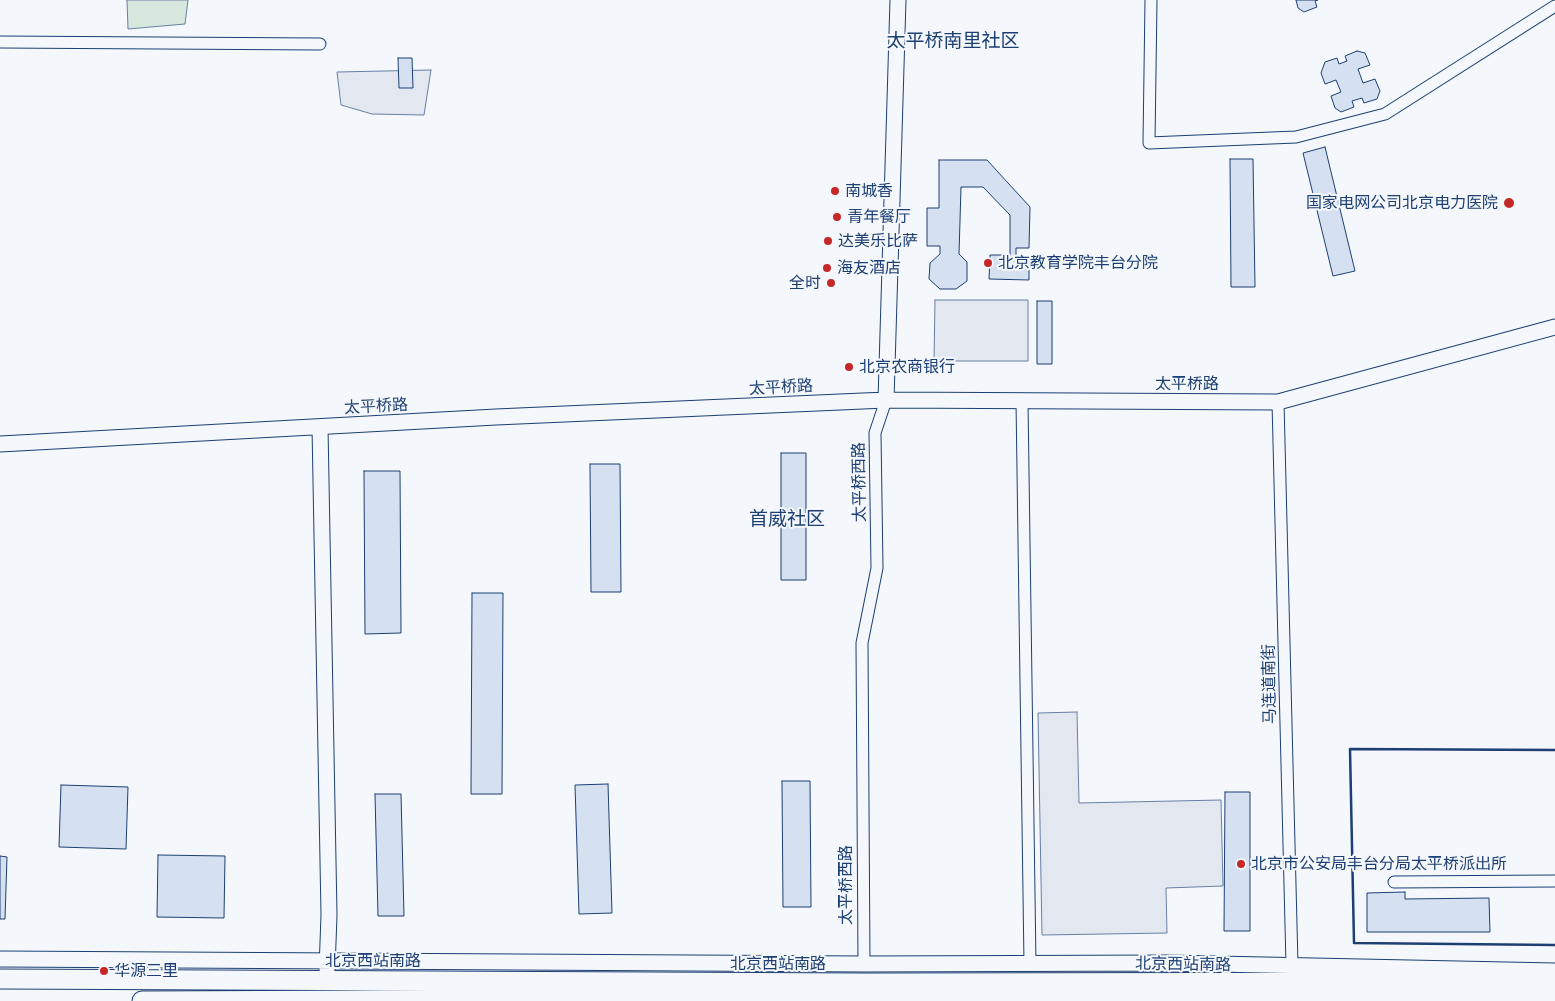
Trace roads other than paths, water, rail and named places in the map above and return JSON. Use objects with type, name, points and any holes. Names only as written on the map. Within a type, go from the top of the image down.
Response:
[{"type":"main road","name":"北京西站南路","points":[[0,979],[327,979],[855,983],[1555,982]]},
{"type":"main road","name":"北京西站南路","points":[[142,1001],[934,998],[1555,999]]},
{"type":"street","name":"太平桥西路","points":[[864,964],[862,643],[877,568],[875,432],[886,400],[898,0]]},
{"type":"street","points":[[1151,0],[1149,143],[1296,137],[1385,114],[1555,6]]},
{"type":"street","points":[[0,42],[320,44]]},
{"type":"street","name":"太平桥路","points":[[0,444],[886,400],[1278,402],[1555,327]]},
{"type":"street","points":[[1022,401],[1030,964]]},
{"type":"street","name":"马连道南街","points":[[1278,402],[1292,965]]},
{"type":"street","points":[[320,427],[329,915],[326,1001]]},
{"type":"street","points":[[1394,882],[1555,881]]},
{"type":"street","name":"北京西站南路","points":[[0,959],[864,964],[1168,963],[1555,970]]},
{"type":"place","name":"南城香","points":[[835,191]]},
{"type":"place","name":"国家电网公司北京电力医院","points":[[1509,203]]},
{"type":"place","name":"青年餐厅","points":[[837,217]]},
{"type":"place","name":"达美乐比萨","points":[[828,241]]},
{"type":"place","name":"北京教育学院丰台分院","points":[[988,263]]},
{"type":"place","name":"海友酒店","points":[[827,268]]},
{"type":"place","name":"全时","points":[[831,283]]},
{"type":"place","name":"北京农商银行","points":[[849,367]]},
{"type":"place","name":"北京市公安局丰台分局太平桥派出所","points":[[1241,864]]},
{"type":"place","name":"华源三里","points":[[104,971]]},
{"type":"district","name":"太平桥南里社区","points":[[953,41]]},
{"type":"district","name":"首威社区","points":[[787,519]]}]
